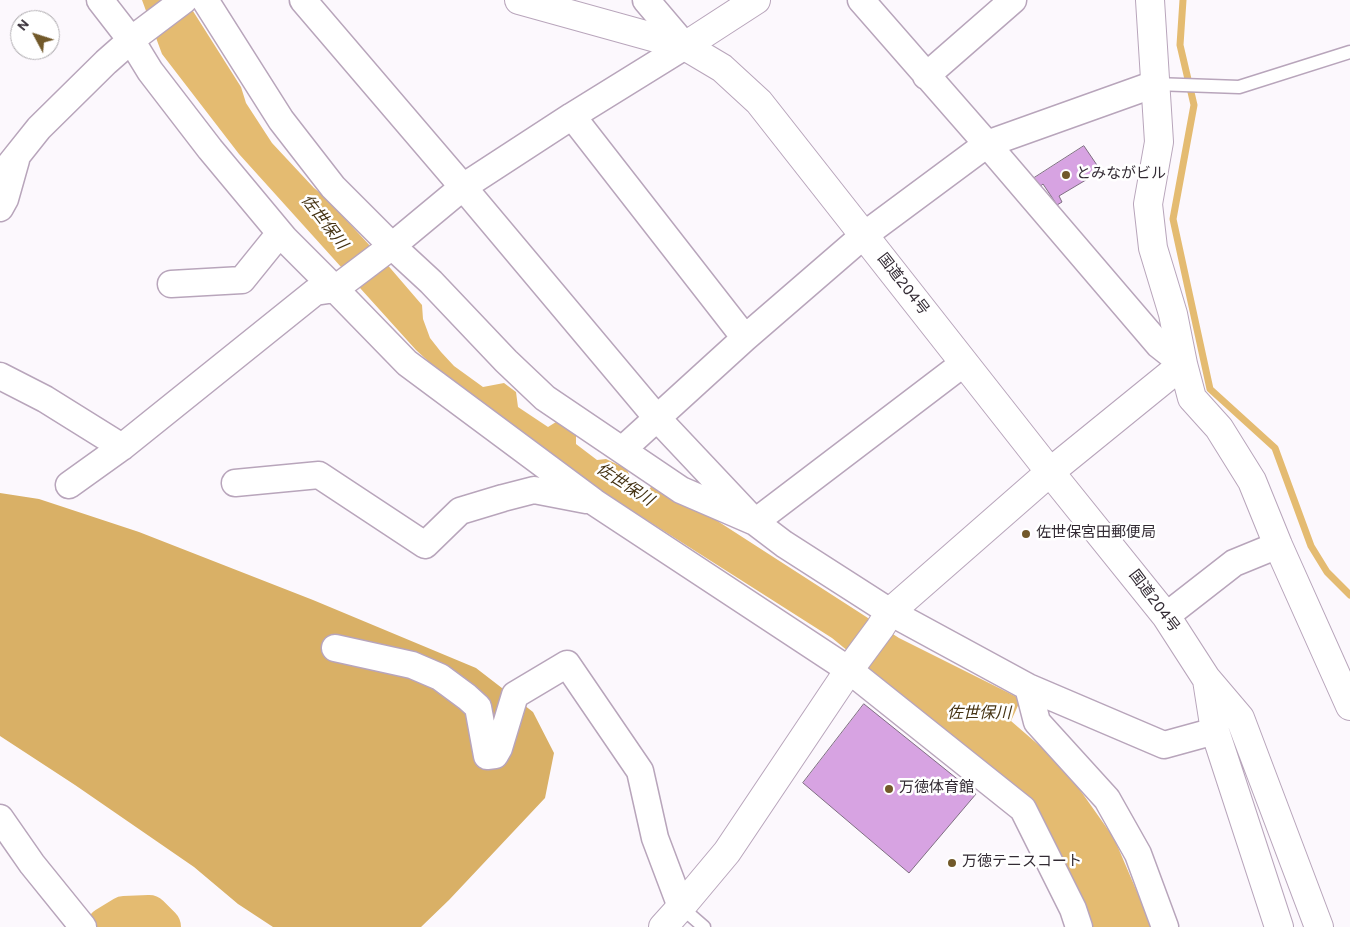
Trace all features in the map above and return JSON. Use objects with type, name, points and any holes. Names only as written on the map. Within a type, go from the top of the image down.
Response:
[{"type":"main road","name":"国道204号","points":[[519,0],[684,46],[722,68],[759,102],[863,236],[1166,616],[1206,678],[1240,718],[1319,927]]},
{"type":"main road","points":[[684,46],[756,0]]},
{"type":"main road","points":[[1150,0],[1164,84],[1160,142],[1148,204],[1153,248],[1173,314],[1192,398],[1219,428],[1252,481],[1278,545],[1350,706]]},
{"type":"main road","points":[[663,927],[727,852],[885,620],[1050,472],[1183,364]]},
{"type":"main road","name":"国道204号","points":[[1206,678],[1215,731],[1279,927]]},
{"type":"street","points":[[100,0],[131,40],[150,71],[210,149],[280,233],[407,363],[594,502],[852,666],[1023,809],[1073,909],[1079,927]]},
{"type":"street","points":[[0,177],[39,128],[106,62],[131,40],[184,0]]},
{"type":"street","points":[[205,0],[281,120],[333,187],[431,282],[506,361],[545,398],[681,490],[755,522]]},
{"type":"street","points":[[303,0],[657,418],[755,522],[885,620],[1028,687],[1164,745],[1215,731]]},
{"type":"street","points":[[69,485],[122,447],[315,292],[336,289],[392,246],[463,187],[684,46],[646,0]]},
{"type":"street","points":[[861,0],[1159,345],[1183,364]]},
{"type":"street","points":[[926,76],[1012,0]]},
{"type":"street","points":[[622,450],[745,338],[863,236],[987,144],[1164,84]]},
{"type":"street","points":[[572,116],[745,338]]},
{"type":"street","points":[[0,208],[5,199],[18,154]]},
{"type":"street","points":[[171,284],[242,280],[280,233]]},
{"type":"street","points":[[755,522],[964,363]]},
{"type":"street","points":[[0,376],[45,398],[122,447]]},
{"type":"street","points":[[235,483],[319,475],[425,545],[460,511],[534,490],[594,502]]},
{"type":"street","points":[[1166,616],[1234,563],[1278,545]]},
{"type":"street","points":[[335,648],[412,665],[440,677],[467,697],[478,708],[487,756],[495,755],[499,748],[515,695],[567,664],[640,771],[655,838],[681,907]]},
{"type":"street","points":[[1028,687],[1037,722],[1107,799],[1138,854],[1165,927]]},
{"type":"street","points":[[0,818],[32,864],[83,927]]},
{"type":"lane","points":[[1164,84],[1239,87],[1350,52]]},
{"type":"lane","points":[[681,907],[704,927]]},
{"type":"shaded area","points":[[0,493],[39,499],[139,532],[313,600],[476,668],[533,712],[554,753],[545,798],[421,927],[273,927],[238,904],[194,867],[0,736]]},
{"type":"water","name":"佐世保川","points":[[142,0],[186,0],[241,87],[246,103],[272,143],[314,188],[324,196],[422,305],[423,319],[430,338],[454,366],[483,387],[504,383],[516,392],[518,407],[548,427],[556,422],[576,433],[576,444],[597,460],[606,459],[627,469],[632,483],[648,490],[654,484],[719,522],[899,638],[1021,699],[1011,721],[1063,766],[1114,838],[1152,927],[1091,927],[1030,800],[832,638],[601,491],[440,372],[416,350],[239,154],[162,54]]},
{"type":"building","name":"とみながビル","points":[[1084,146],[1101,171],[1059,196],[1062,202],[1057,205],[1043,184],[1037,189],[1031,180]]},
{"type":"building","name":"万徳体育館","points":[[864,704],[976,794],[909,873],[803,783]]},
{"type":"waterway","points":[[1183,0],[1180,45],[1194,105],[1173,219],[1210,389],[1275,448],[1311,546],[1327,572],[1350,595]]},
{"type":"waterway","points":[[106,927],[124,916],[149,915],[161,927]]},
{"type":"place","name":"とみながビル","points":[[1066,175]]},
{"type":"place","name":"佐世保宮田郵便局","points":[[1026,534]]},
{"type":"place","name":"万徳体育館","points":[[889,789]]},
{"type":"place","name":"万徳テニスコート","points":[[952,863]]}]
